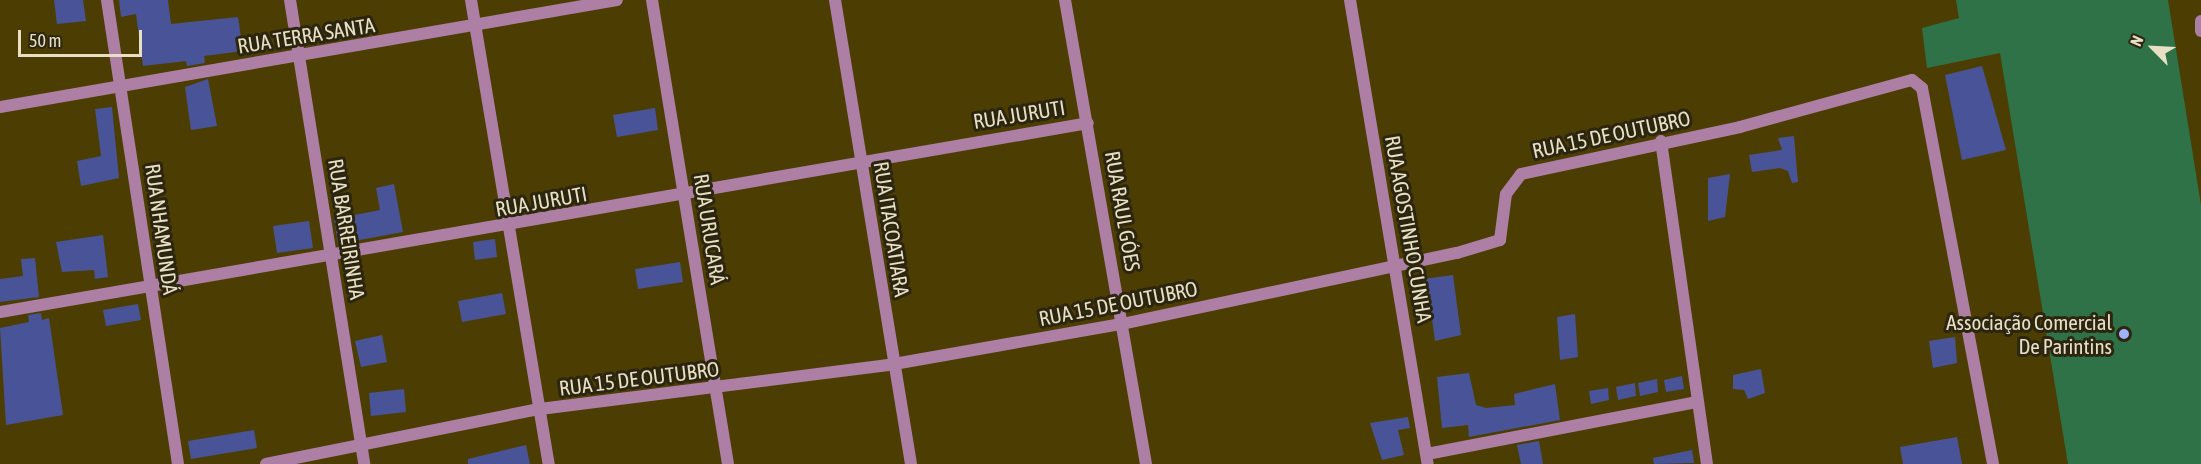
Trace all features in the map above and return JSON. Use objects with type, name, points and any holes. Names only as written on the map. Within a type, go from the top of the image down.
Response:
[{"type":"street","name":"RUA NHAMUNDÁ","points":[[107,0],[122,86],[178,464]]},
{"type":"street","name":"RUA BARREIRINHA","points":[[290,0],[364,464]]},
{"type":"street","points":[[471,0],[549,464]]},
{"type":"street","name":"RUA TERRA SANTA","points":[[0,107],[475,27],[617,0]]},
{"type":"street","name":"RUA URUCARÁ","points":[[652,0],[728,464]]},
{"type":"street","name":"RUA ITACOATIARA","points":[[835,0],[911,464]]},
{"type":"street","name":"RUA RAUL GÓES","points":[[1065,0],[1146,464]]},
{"type":"street","name":"RUA AGOSTINHO CUNHA","points":[[1350,0],[1428,459]]},
{"type":"street","points":[[2201,21],[2201,29]]},
{"type":"street","name":"RUA 15 DE OUTUBRO","points":[[266,464],[361,448],[540,409],[894,364],[1122,324],[1395,267],[1500,240],[1506,194],[1521,174],[1916,81],[1922,88],[1993,464]]},
{"type":"street","name":"RUA JURUTI","points":[[0,312],[510,226],[862,160],[1088,123]]},
{"type":"street","points":[[1661,141],[1696,402],[1707,464]]},
{"type":"street","points":[[1428,459],[1696,402]]},
{"type":"green space","name":"Associação Comercial De Parintins","points":[[1956,0],[2168,0],[2201,205],[2201,464],[2068,464],[2000,53],[1927,68],[1922,28],[1959,18]]},
{"type":"building","points":[[54,0],[83,0],[86,21],[57,24]]},
{"type":"building","points":[[119,0],[168,0],[171,24],[238,17],[243,51],[204,56],[205,63],[187,66],[186,61],[143,66],[136,14],[121,17]]},
{"type":"building","points":[[1982,66],[2006,150],[1962,160],[1945,75]]},
{"type":"building","points":[[208,79],[217,126],[191,130],[185,87]]},
{"type":"building","points":[[112,107],[119,178],[81,186],[77,161],[101,156],[95,109]]},
{"type":"building","points":[[655,108],[658,130],[617,137],[613,115]]},
{"type":"building","points":[[1794,136],[1798,182],[1792,183],[1788,171],[1780,168],[1752,172],[1749,155],[1782,150],[1778,138]]},
{"type":"building","points":[[1730,174],[1725,217],[1708,221],[1708,178]]},
{"type":"building","points":[[394,184],[403,232],[338,244],[334,219],[380,210],[376,188]]},
{"type":"building","points":[[309,221],[313,248],[277,253],[273,226]]},
{"type":"building","points":[[103,235],[108,277],[95,279],[94,270],[62,272],[56,242]]},
{"type":"building","points":[[495,239],[497,257],[475,260],[473,242]]},
{"type":"building","points":[[35,258],[39,297],[0,302],[0,279],[23,276],[21,259]]},
{"type":"building","points":[[680,262],[683,282],[638,289],[635,269]]},
{"type":"building","points":[[1453,275],[1461,335],[1435,341],[1432,319],[1422,320],[1423,279]]},
{"type":"building","points":[[502,293],[506,314],[462,322],[458,301]]},
{"type":"building","points":[[138,304],[141,320],[106,326],[103,310]]},
{"type":"building","points":[[41,313],[42,320],[49,318],[63,415],[6,425],[0,328],[29,322],[28,315]]},
{"type":"building","points":[[1575,314],[1578,357],[1560,360],[1557,317]]},
{"type":"building","points":[[382,335],[387,362],[361,367],[355,341]]},
{"type":"building","points":[[1955,337],[1957,363],[1933,368],[1929,341]]},
{"type":"building","points":[[1761,369],[1765,393],[1748,399],[1744,390],[1733,389],[1733,375]]},
{"type":"building","points":[[1469,373],[1476,405],[1486,408],[1515,405],[1514,394],[1555,384],[1560,420],[1469,437],[1468,425],[1442,428],[1437,377]]},
{"type":"building","points":[[1682,376],[1684,389],[1666,392],[1664,380]]},
{"type":"building","points":[[1657,379],[1658,392],[1640,396],[1638,383]]},
{"type":"building","points":[[1635,383],[1636,396],[1618,400],[1616,387]]},
{"type":"building","points":[[1608,388],[1609,400],[1591,404],[1589,391]]},
{"type":"building","points":[[404,389],[406,412],[371,416],[369,393]]},
{"type":"building","points":[[1408,417],[1410,428],[1398,430],[1404,455],[1382,460],[1370,423]]},
{"type":"building","points":[[254,430],[257,448],[191,459],[188,441]]},
{"type":"building","points":[[1957,437],[1962,464],[1903,464],[1900,447]]},
{"type":"building","points":[[1539,441],[1543,464],[1521,464],[1517,445]]},
{"type":"building","points":[[526,445],[530,464],[468,464],[468,459]]},
{"type":"building","points":[[1692,450],[1694,463],[1654,464],[1653,458]]},
{"type":"place","name":"Associação Comercial De Parintins","points":[[2124,334]]}]
